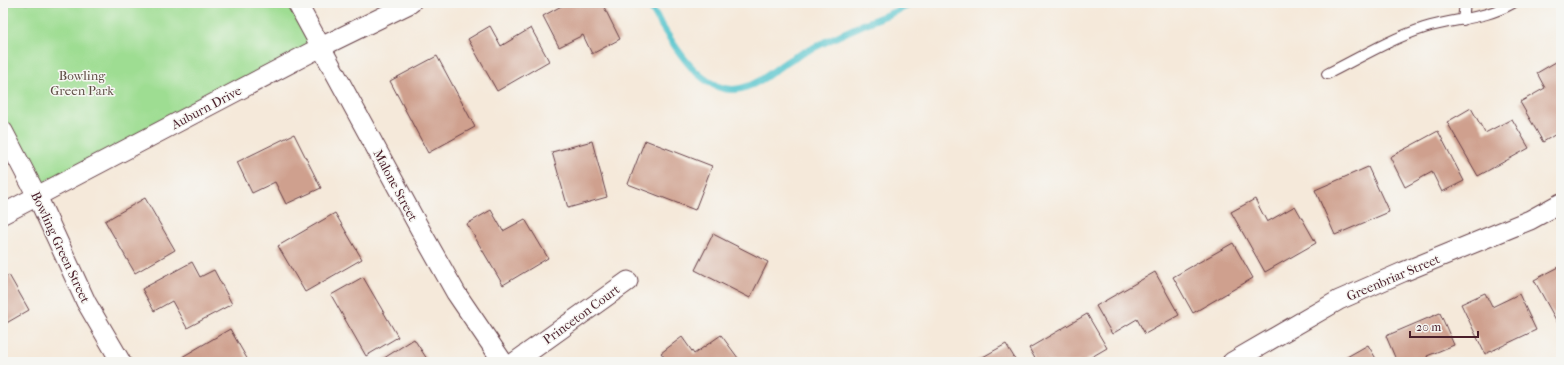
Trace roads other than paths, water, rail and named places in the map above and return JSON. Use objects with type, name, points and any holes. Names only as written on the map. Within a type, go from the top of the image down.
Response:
[{"type":"street","name":"Malone Street","points":[[297,3],[456,293],[504,362]]},
{"type":"street","name":"Auburn Drive","points":[[3,214],[321,47],[410,3]]},
{"type":"street","name":"Bowling Green Street","points":[[3,131],[37,196],[86,302],[121,362]]},
{"type":"street","name":"Greenbriar Street","points":[[1232,362],[1339,300],[1530,220],[1561,203]]},
{"type":"street","name":"Princeton Court","points":[[515,362],[628,280]]},
{"type":"lane","points":[[1463,20],[1465,3]]},
{"type":"lane","points":[[1327,74],[1400,37],[1425,28],[1491,13],[1513,3]]},
{"type":"waterway","points":[[648,3],[686,61],[712,84],[727,89],[750,86],[795,57],[842,34],[913,3]]},
{"type":"park label","name":"Bowling Green Park","points":[[82,82]]}]
